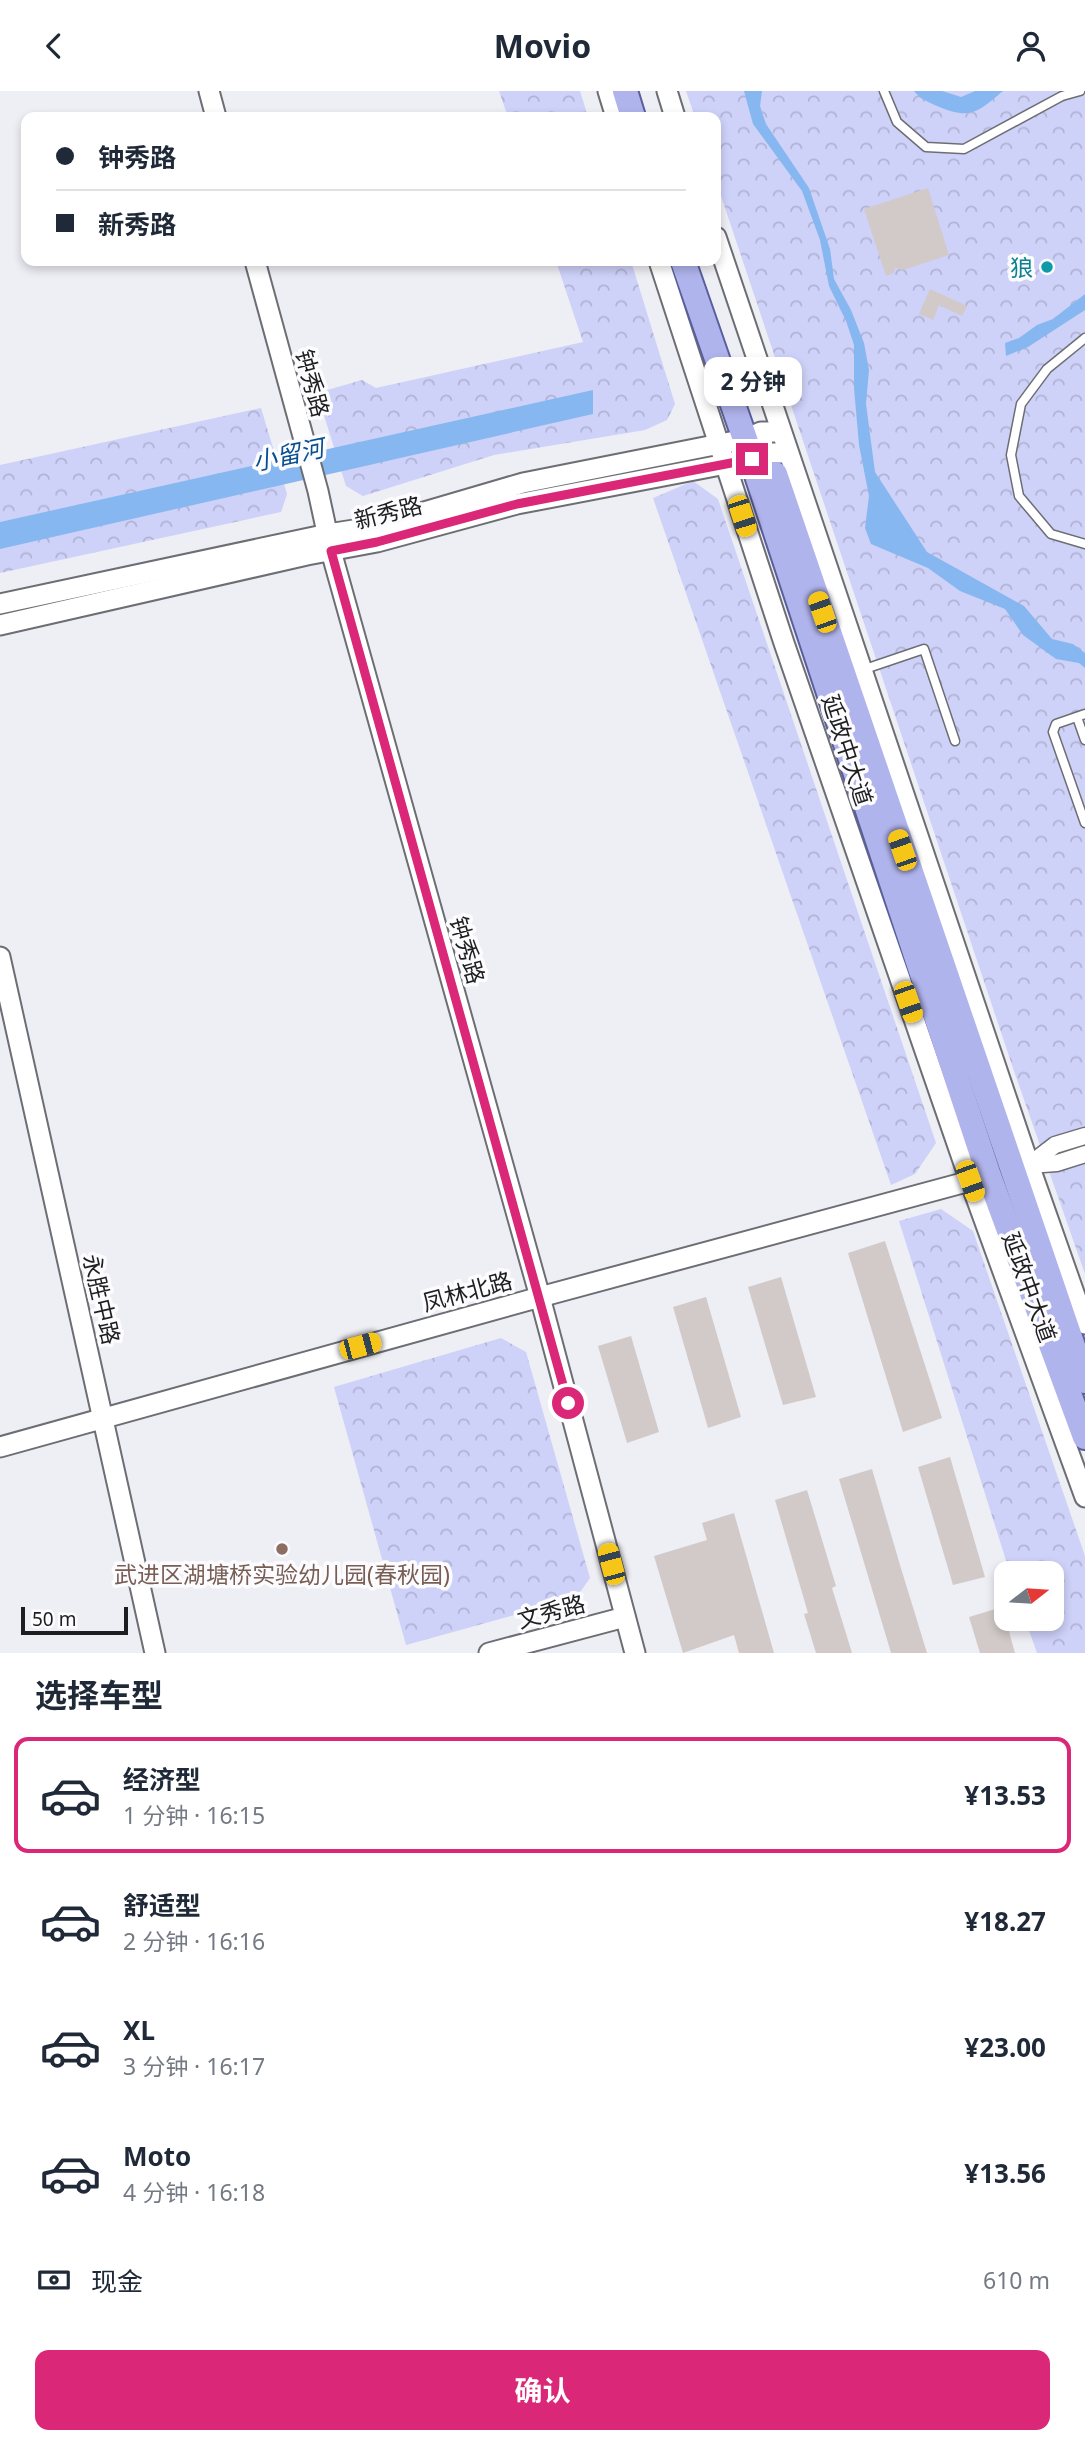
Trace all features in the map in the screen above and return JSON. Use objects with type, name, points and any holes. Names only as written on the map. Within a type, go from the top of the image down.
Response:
[{"type":"main road","points":[[625,91],[631,112]]},
{"type":"main road","points":[[642,91],[648,112]]},
{"type":"main road","name":"延政中大道","points":[[685,266],[766,445]]},
{"type":"main road","name":"延政中大道","points":[[702,266],[766,445],[1085,1437]]},
{"type":"main road","name":"延政中大道","points":[[999,1172],[1085,1381]]},
{"type":"street","points":[[209,91],[215,112]]},
{"type":"street","points":[[608,91],[614,112]]},
{"type":"street","points":[[667,91],[673,112]]},
{"type":"street","points":[[721,258],[766,445],[862,670],[1085,1497]]},
{"type":"street","name":"钟秀路","points":[[256,266],[318,491],[329,543],[540,1297],[635,1653]]},
{"type":"street","points":[[661,266],[784,643],[999,1172],[1085,1324]]},
{"type":"street","name":"新秀路","points":[[0,625],[329,543],[373,527],[523,483],[719,444],[766,445]]},
{"type":"street","name":"新秀路","points":[[0,604],[329,543],[377,542],[517,504],[725,464],[766,445]]},
{"type":"street","name":"永胜中路","points":[[0,957],[155,1653]]},
{"type":"street","points":[[999,1172],[1055,1145],[1085,1136]]},
{"type":"street","points":[[999,1172],[1057,1163],[1085,1154]]},
{"type":"street","name":"凤林北路","points":[[0,1447],[999,1172]]},
{"type":"street","name":"文秀路","points":[[489,1653],[625,1617]]},
{"type":"lane","points":[[884,91],[897,122],[926,148],[964,149],[1062,96],[1080,91]]},
{"type":"lane","points":[[1085,338],[1047,369],[1021,404],[1011,455],[1019,496],[1051,534],[1085,544]]},
{"type":"lane","points":[[862,670],[924,649],[955,741]]},
{"type":"lane","points":[[1085,740],[1081,715],[1056,724],[1053,732],[1085,823]]},
{"type":"green space","points":[[499,91],[580,91],[586,112],[506,112]]},
{"type":"green space","points":[[686,91],[1085,91],[1085,1274],[1015,1074],[721,196],[721,112],[693,112]]},
{"type":"green space","points":[[558,266],[633,266],[675,404],[667,420],[645,430],[494,455],[363,496],[346,486],[317,393],[362,380],[376,388],[583,342]]},
{"type":"green space","points":[[261,408],[287,494],[281,512],[0,573],[0,465]]},
{"type":"green space","points":[[693,481],[718,499],[936,1143],[915,1174],[891,1185],[653,498]]},
{"type":"green space","points":[[941,1209],[973,1231],[1085,1556],[1085,1653],[1037,1653],[1029,1631],[1064,1631],[1064,1561],[1006,1561],[899,1221]]},
{"type":"green space","points":[[501,1338],[526,1352],[590,1578],[576,1598],[406,1645],[334,1387]]},
{"type":"shaded area","points":[[744,91],[762,91],[760,106],[766,124],[809,188],[830,249],[834,279],[851,310],[864,343],[869,370],[866,404],[875,472],[927,552],[1024,606],[1052,639],[1073,644],[1085,653],[1085,668],[1079,663],[1056,659],[1023,635],[1005,609],[960,591],[928,568],[871,544],[865,528],[869,496],[859,445],[854,388],[854,345],[829,286],[820,240],[802,191],[753,124]]},
{"type":"shaded area","points":[[914,91],[942,91],[961,97],[975,91],[1003,91],[973,112],[958,113],[937,106]]},
{"type":"shaded area","points":[[1085,294],[1085,310],[1028,347],[1006,356],[1005,343],[1053,319]]},
{"type":"shaded area","points":[[593,390],[593,414],[0,549],[0,522]]},
{"type":"building","points":[[928,188],[949,255],[903,270],[895,268],[894,273],[886,276],[864,209]]},
{"type":"building","points":[[930,289],[967,306],[962,316],[939,305],[933,320],[919,314]]},
{"type":"building","points":[[885,1241],[942,1418],[903,1432],[848,1253]]},
{"type":"building","points":[[781,1277],[816,1397],[783,1405],[748,1287]]},
{"type":"building","points":[[706,1297],[741,1417],[708,1428],[673,1307]]},
{"type":"building","points":[[631,1336],[659,1432],[627,1443],[598,1346]]},
{"type":"building","points":[[950,1457],[985,1577],[953,1585],[918,1467]]},
{"type":"building","points":[[872,1469],[927,1653],[891,1653],[839,1479]]},
{"type":"building","points":[[807,1490],[836,1586],[832,1588],[852,1653],[816,1653],[804,1614],[808,1613],[775,1500]]},
{"type":"building","points":[[734,1513],[774,1653],[739,1653],[734,1635],[683,1653],[654,1556],[707,1540],[702,1523]]},
{"type":"building","points":[[994,1609],[994,1631],[1009,1631],[1015,1653],[980,1653],[969,1617]]},
{"type":"place","name":"狼","points":[[1047,267]]},
{"type":"place","name":"武进区湖塘桥实验幼儿园(春秋园)","points":[[282,1549]]},
{"type":"route","points":[[568,1403],[331,551],[377,542],[517,504],[752,459]]},
{"type":"water label","name":"小留河","points":[[288,454]]}]
